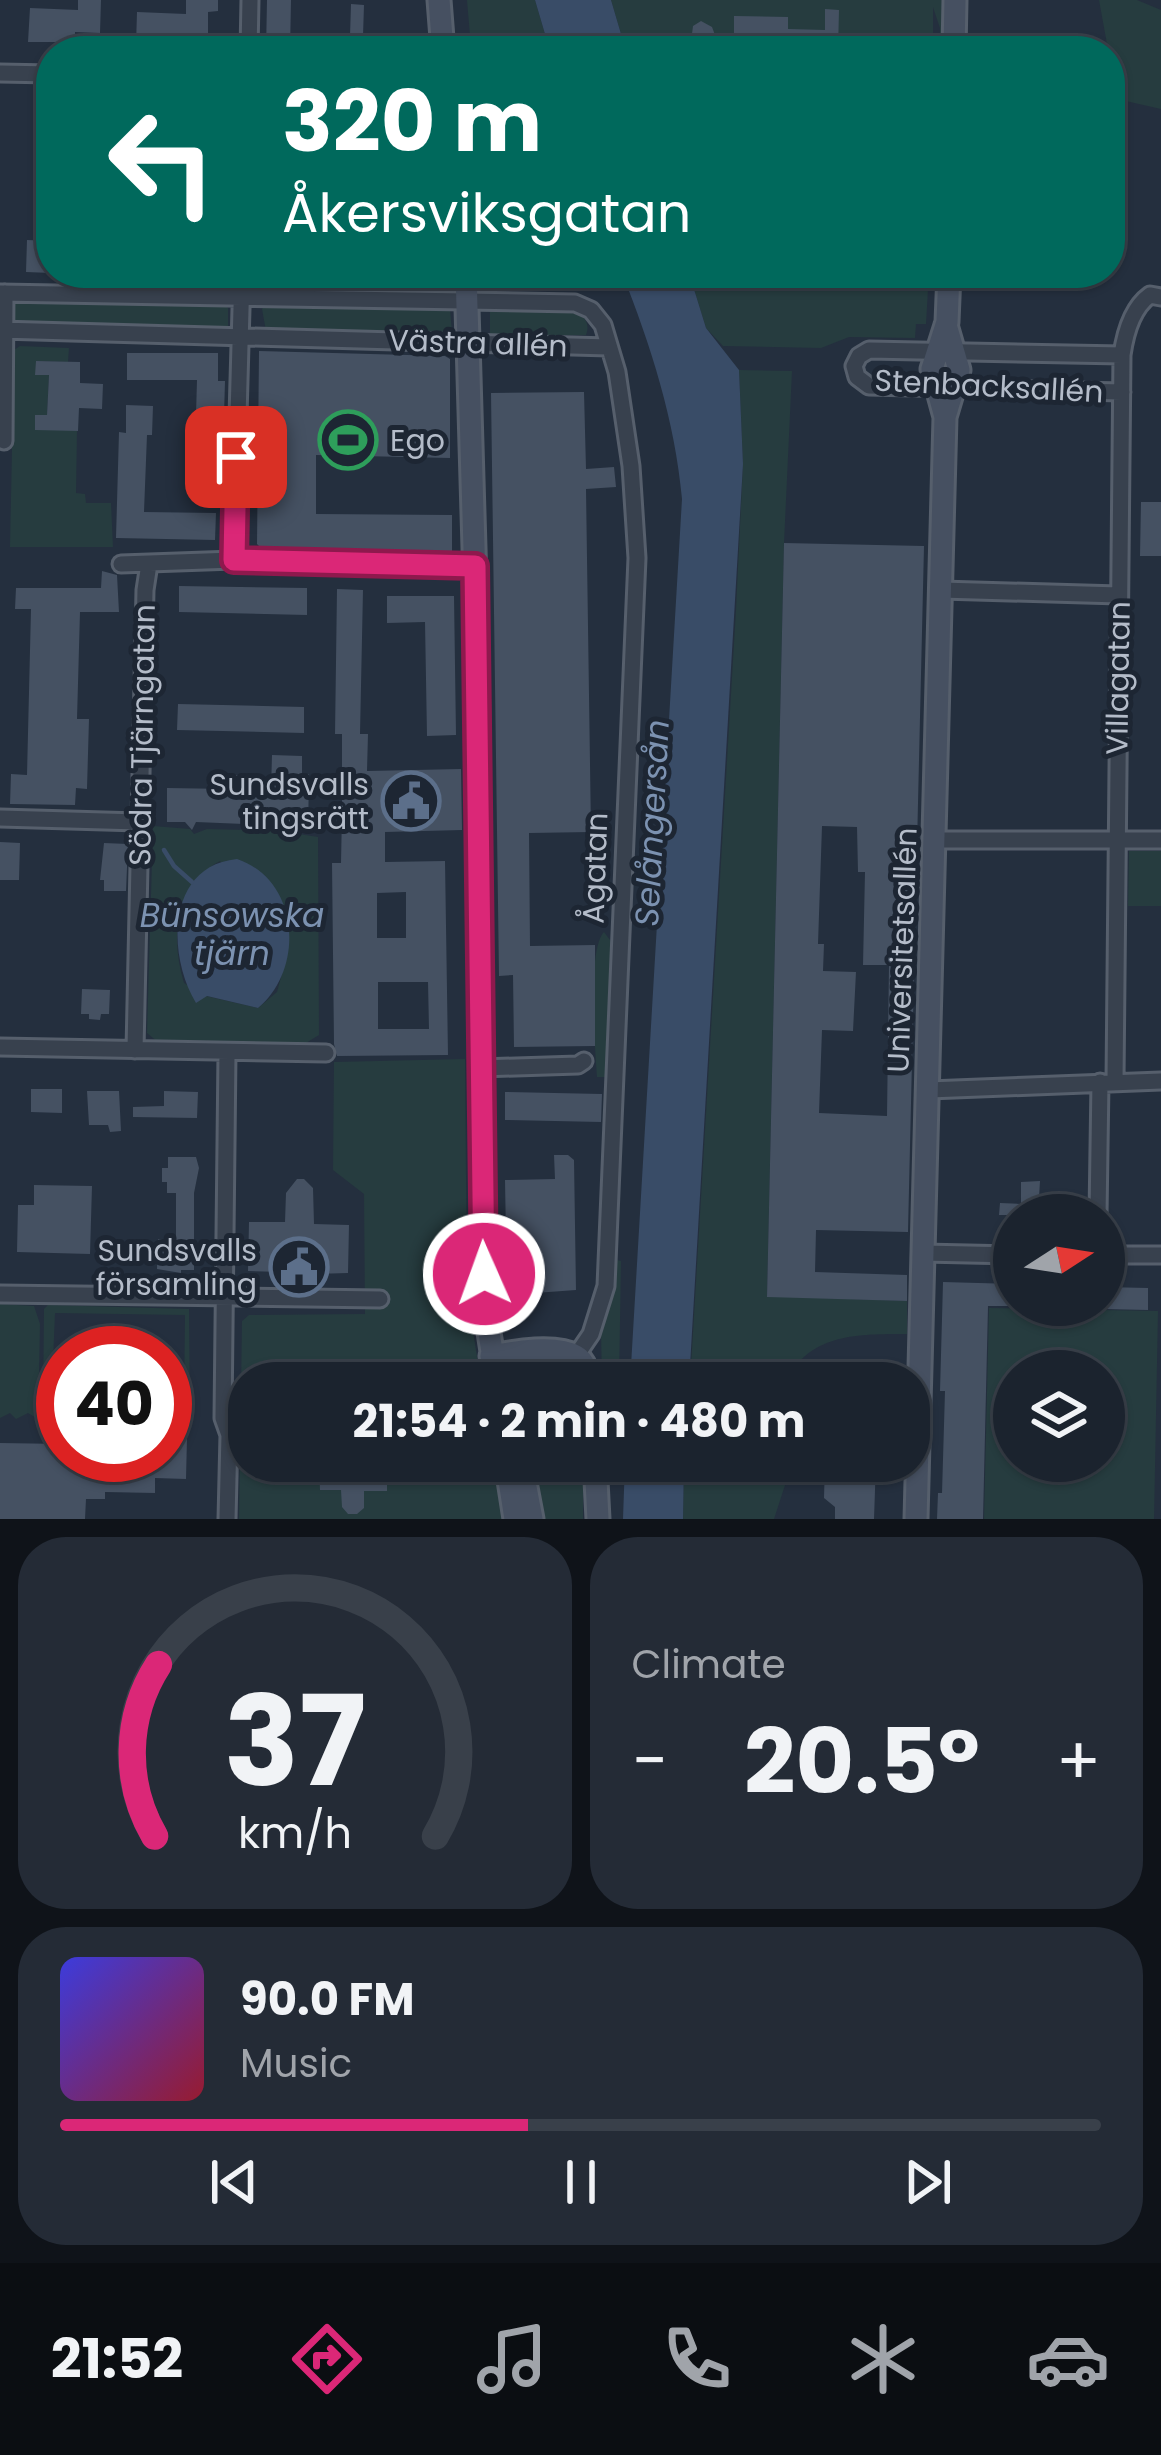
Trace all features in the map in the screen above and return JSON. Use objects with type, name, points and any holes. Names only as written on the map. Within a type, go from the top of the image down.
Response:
[{"type":"street","points":[[249,36],[250,0]]},
{"type":"street","points":[[440,0],[442,36]]},
{"type":"street","points":[[954,36],[955,0]]},
{"type":"street","points":[[0,73],[36,74]]},
{"type":"street","points":[[234,560],[242,288]]},
{"type":"street","points":[[468,288],[484,1301],[492,1362]]},
{"type":"street","name":"Universitetsallén","points":[[912,1519],[936,840],[948,288]]},
{"type":"street","points":[[3,293],[4,441]]},
{"type":"street","name":"Västra allén","points":[[3,293],[575,303],[591,310],[603,325],[609,347],[3,330]]},
{"type":"street","name":"Villagatan","points":[[1099,1194],[1119,880],[1115,841],[1123,355],[1125,337],[1141,301],[1150,295],[1161,297]]},
{"type":"street","name":"Ågatan","points":[[576,1356],[591,1334],[605,1286],[636,602],[632,466],[609,347]]},
{"type":"street","name":"Stenbacksallén","points":[[1122,392],[869,386],[854,366],[868,350],[1123,355]]},
{"type":"street","points":[[121,564],[234,560],[475,566]]},
{"type":"street","name":"Södra Tjärngatan","points":[[135,1050],[149,564]]},
{"type":"street","points":[[941,590],[1119,595]]},
{"type":"street","points":[[0,818],[139,822]]},
{"type":"street","points":[[936,840],[1161,841]]},
{"type":"street","points":[[0,1047],[326,1053]]},
{"type":"street","points":[[227,1053],[223,1418],[229,1435],[227,1519]]},
{"type":"street","points":[[481,1068],[584,1061]]},
{"type":"street","points":[[928,1090],[1161,1081]]},
{"type":"street","points":[[923,1253],[993,1255]]},
{"type":"street","points":[[1125,1255],[1161,1255]]},
{"type":"street","points":[[0,1294],[380,1299]]},
{"type":"street","points":[[491,1356],[555,1352],[576,1356],[581,1362]]},
{"type":"street","points":[[509,1482],[515,1519]]},
{"type":"street","points":[[525,1482],[532,1519]]},
{"type":"street","points":[[596,1482],[598,1519]]},
{"type":"green space","points":[[467,0],[535,0],[546,36],[470,36]]},
{"type":"green space","points":[[611,0],[945,0],[945,36],[940,36],[933,7],[933,36],[622,36]]},
{"type":"green space","points":[[1099,0],[1137,0],[1161,10],[1161,109],[1125,101],[1125,36],[1106,36]]},
{"type":"green space","points":[[694,288],[928,288],[926,324],[916,324],[915,338],[849,337],[821,348],[723,346],[706,328]]},
{"type":"green space","points":[[16,299],[221,303],[228,308],[228,329],[18,326],[12,322]]},
{"type":"green space","points":[[266,304],[447,307],[452,332],[266,331],[262,309]]},
{"type":"green space","points":[[566,307],[586,320],[586,335],[490,336],[490,308]]},
{"type":"green space","points":[[20,346],[69,348],[68,362],[36,361],[36,374],[49,375],[47,415],[77,431],[76,493],[85,494],[86,503],[111,503],[113,547],[10,547],[14,350]]},
{"type":"green space","points":[[739,370],[792,371],[767,1296],[907,1301],[907,1334],[837,1340],[800,1362],[691,1362],[743,464]]},
{"type":"green space","name":"Bünsowska tjärn","points":[[153,826],[190,829],[194,834],[207,829],[318,837],[319,1035],[301,1046],[159,1043],[147,1033]],"holes":[[[220,861],[286,959],[277,992],[258,1008],[206,996],[184,983],[177,931],[193,884]]]},
{"type":"green space","points":[[1129,851],[1161,851],[1161,906],[1128,906]]},
{"type":"green space","points":[[604,932],[613,944],[606,1077],[597,1077],[594,978]]},
{"type":"green space","points":[[465,1059],[467,1292],[478,1362],[241,1362],[242,1321],[249,1315],[365,1314],[364,1194],[333,1170],[334,1062]]},
{"type":"green space","points":[[617,1260],[621,1261],[619,1362],[602,1362],[601,1332]]},
{"type":"green space","points":[[0,1304],[34,1306],[40,1324],[36,1326],[36,1418],[28,1413],[16,1419],[10,1413],[0,1418]]},
{"type":"green space","points":[[48,1305],[189,1309],[189,1326],[185,1326],[185,1315],[55,1313],[54,1326],[44,1326]]},
{"type":"green space","points":[[989,1308],[993,1308],[993,1326],[1125,1326],[1125,1310],[1158,1311],[1154,1519],[984,1519]]},
{"type":"green space","points":[[240,1482],[497,1482],[503,1519],[239,1519]]},
{"type":"green space","points":[[537,1482],[583,1482],[583,1519],[543,1519]]},
{"type":"green space","points":[[684,1482],[786,1482],[774,1519],[683,1519]]},
{"type":"water","points":[[535,0],[611,0],[622,36],[546,36]]},
{"type":"water","points":[[628,288],[694,288],[706,328],[739,370],[743,464],[690,1362],[631,1362],[682,499],[660,384]]},
{"type":"water","name":"Bünsowska tjärn","points":[[237,859],[258,870],[273,886],[289,927],[283,971],[258,1008],[207,996],[196,1003],[180,961],[179,916],[185,895],[214,865]]},
{"type":"water","points":[[624,1482],[684,1482],[683,1519],[623,1519]]},
{"type":"building","points":[[78,0],[101,0],[100,33],[36,36],[36,42],[28,42],[30,8],[78,10]]},
{"type":"building","points":[[186,0],[218,0],[218,11],[208,12],[208,36],[136,36],[137,12],[186,14]]},
{"type":"building","points":[[267,0],[291,0],[290,36],[266,36]]},
{"type":"building","points":[[351,4],[364,5],[363,36],[350,36]]},
{"type":"building","points":[[825,9],[839,10],[838,36],[734,36],[734,16],[788,17],[788,29],[825,30]]},
{"type":"building","points":[[701,21],[715,35],[734,36],[693,36],[693,26]]},
{"type":"building","points":[[27,240],[36,240],[36,272],[26,272]]},
{"type":"building","points":[[259,351],[450,359],[450,458],[316,455],[316,514],[452,515],[452,552],[261,548],[257,544]]},
{"type":"building","points":[[127,353],[218,353],[218,381],[225,381],[222,485],[194,484],[197,380],[127,380]]},
{"type":"building","points":[[36,361],[80,362],[80,383],[103,384],[102,409],[79,408],[78,431],[35,430],[35,415],[47,415],[49,375],[35,375]]},
{"type":"building","points":[[584,392],[586,469],[614,467],[616,487],[586,489],[591,832],[529,833],[530,946],[595,945],[595,1046],[514,1047],[513,975],[499,976],[491,393]]},
{"type":"building","points":[[126,405],[153,406],[144,512],[216,513],[215,540],[116,538],[119,432],[126,433]]},
{"type":"building","points":[[1141,502],[1161,502],[1161,556],[1140,556]]},
{"type":"building","points":[[784,543],[924,546],[908,1232],[816,1230],[815,1272],[907,1275],[907,1301],[767,1297]],"holes":[[[822,826],[857,827],[858,872],[865,872],[863,965],[889,965],[887,1116],[819,1113],[822,1030],[853,1031],[856,972],[823,971],[824,944],[818,944]]]},
{"type":"building","points":[[102,571],[117,575],[119,612],[80,612],[77,719],[89,719],[87,789],[76,788],[75,805],[10,804],[11,774],[27,775],[31,609],[15,609],[16,588],[101,588]]},
{"type":"building","points":[[179,586],[307,588],[307,615],[179,612]]},
{"type":"building","points":[[337,589],[363,590],[360,734],[368,734],[367,771],[461,769],[462,830],[385,832],[385,862],[445,861],[448,1055],[337,1056],[332,863],[341,863],[342,734],[335,734]],"holes":[[[406,892],[406,938],[377,938],[377,893]],[[378,982],[428,982],[429,1029],[378,1029]]]},
{"type":"building","points":[[387,596],[454,596],[456,735],[427,736],[425,622],[387,623]]},
{"type":"building","points":[[178,704],[304,707],[304,733],[177,730]]},
{"type":"building","points":[[272,755],[302,756],[302,774],[309,774],[308,833],[288,826],[196,822],[192,830],[185,822],[167,822],[167,788],[228,789],[228,775],[247,775],[246,789],[271,790]]},
{"type":"building","points":[[0,842],[20,843],[19,880],[0,880]]},
{"type":"building","points":[[104,843],[128,844],[126,891],[104,891],[104,880],[100,880]]},
{"type":"building","points":[[82,989],[110,990],[109,1014],[101,1014],[100,1020],[81,1014]]},
{"type":"building","points":[[31,1089],[62,1089],[62,1113],[31,1112]]},
{"type":"building","points":[[87,1091],[119,1091],[121,1131],[89,1125]]},
{"type":"building","points":[[164,1091],[198,1092],[197,1118],[133,1117],[133,1107],[164,1106]]},
{"type":"building","points":[[505,1092],[602,1094],[601,1122],[505,1120]]},
{"type":"building","points":[[554,1155],[574,1160],[576,1290],[507,1295],[505,1180],[555,1179]]},
{"type":"building","points":[[168,1157],[196,1157],[199,1168],[194,1193],[194,1270],[181,1273],[157,1269],[158,1239],[176,1240],[176,1193],[167,1193],[167,1182],[162,1182]]},
{"type":"building","points":[[297,1179],[313,1188],[314,1224],[349,1225],[348,1273],[248,1271],[249,1222],[285,1222],[286,1193]]},
{"type":"building","points":[[1040,1181],[1039,1194],[1021,1194],[1021,1182]]},
{"type":"building","points":[[34,1185],[92,1186],[90,1254],[17,1252],[18,1205],[34,1205]]},
{"type":"building","points":[[943,1282],[993,1283],[993,1306],[988,1306],[983,1519],[937,1519],[945,1391],[940,1391]]},
{"type":"building","points":[[1125,1287],[1148,1288],[1148,1310],[1125,1309]]},
{"type":"building","points":[[0,1443],[36,1444],[36,1482],[155,1482],[155,1493],[105,1492],[105,1499],[86,1499],[85,1519],[0,1519]]},
{"type":"building","points":[[320,1482],[387,1482],[387,1491],[364,1491],[364,1508],[357,1514],[348,1514],[342,1507],[341,1490],[320,1490]]},
{"type":"building","points":[[824,1482],[875,1482],[874,1519],[835,1519],[835,1507],[824,1498]]},
{"type":"waterway","points":[[164,850],[192,882]]},
{"type":"place","name":"Ego","points":[[348,440]]},
{"type":"place","name":"Sundsvalls tingsrätt","points":[[411,801]]},
{"type":"place","name":"Sundsvalls församling","points":[[299,1267]]},
{"type":"route","points":[[236,457],[234,560],[475,566],[484,1274]]},
{"type":"water label","name":"Selångersån","points":[[652,823]]}]
